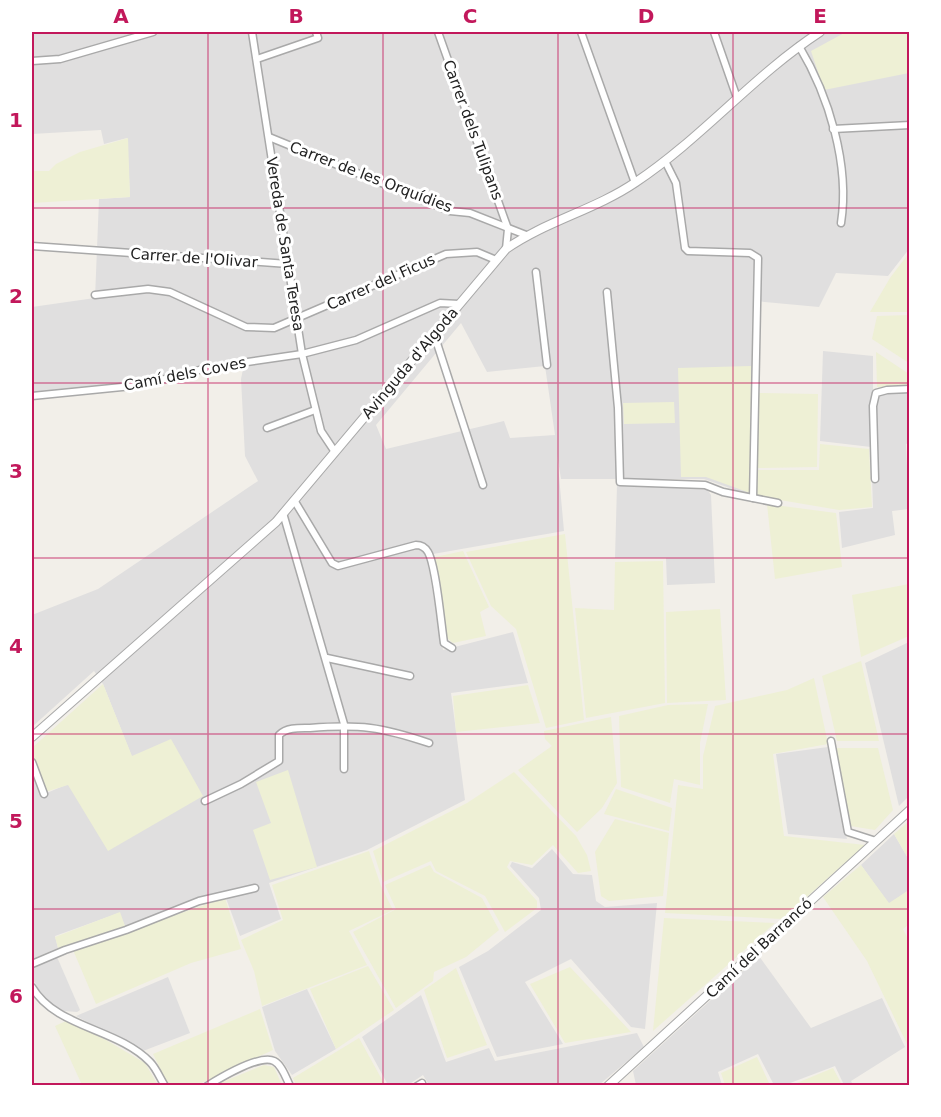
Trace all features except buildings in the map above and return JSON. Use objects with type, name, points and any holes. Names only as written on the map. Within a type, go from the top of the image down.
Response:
[{"type":"street","points":[[32,61],[60,59],[153,32]]},
{"type":"street","name":"Vereda de Santa Teresa","points":[[252,32],[302,354],[315,410],[326,441],[335,452]]},
{"type":"street","points":[[257,59],[318,38],[316,32]]},
{"type":"street","name":"Carrer dels Tulipans","points":[[438,32],[508,229],[506,249]]},
{"type":"street","points":[[581,32],[634,183]]},
{"type":"street","points":[[714,32],[737,98]]},
{"type":"street","name":"Avinguda d'Algoda","points":[[32,736],[246,549],[283,513],[506,249],[526,235],[591,207],[634,183],[665,161],[799,46],[820,32]]},
{"type":"street","points":[[799,46],[809,62],[833,129],[844,174],[845,200],[841,223]]},
{"type":"street","points":[[833,129],[909,125]]},
{"type":"street","name":"Carrer de les Orquídies","points":[[268,137],[450,211],[470,213],[508,229]]},
{"type":"street","points":[[665,161],[676,183],[685,248],[688,251],[750,253],[758,258],[753,498]]},
{"type":"street","points":[[508,229],[526,235]]},
{"type":"street","name":"Carrer de l'Olivar","points":[[32,246],[288,264]]},
{"type":"street","name":"Carrer del Ficus","points":[[95,295],[148,289],[170,292],[246,327],[274,328],[446,254],[477,252],[496,260]]},
{"type":"street","points":[[536,272],[547,365]]},
{"type":"street","points":[[608,292],[618,408],[620,482],[705,484],[723,492],[778,503]]},
{"type":"street","name":"Camí dels Coves","points":[[32,396],[142,384],[207,368],[302,354],[356,340],[440,303],[459,304]]},
{"type":"street","points":[[434,334],[483,485]]},
{"type":"street","points":[[875,479],[873,406],[876,393],[909,389]]},
{"type":"street","points":[[267,428],[315,410]]},
{"type":"street","points":[[294,500],[332,563],[338,566],[422,545],[428,551],[432,565],[444,643],[452,648]]},
{"type":"street","points":[[283,513],[327,658],[344,724],[344,769]]},
{"type":"street","points":[[327,658],[410,676]]},
{"type":"street","points":[[206,801],[241,784],[279,761],[279,735],[283,732],[344,724],[369,726],[429,743]]},
{"type":"street","points":[[831,741],[848,832],[876,841]]},
{"type":"street","points":[[32,762],[44,794]]},
{"type":"street","name":"Camí del Barrancó","points":[[608,1086],[909,810]]},
{"type":"street","points":[[32,964],[200,901],[255,888]]},
{"type":"street","points":[[32,987],[38,997],[53,1010],[137,1052],[150,1062],[165,1086]]},
{"type":"street","points":[[207,1086],[263,1060],[273,1060],[281,1067],[290,1086]]},
{"type":"shaded area","points":[[32,32],[909,32],[909,249],[888,276],[836,273],[819,307],[755,301],[750,495],[704,479],[561,479],[557,454],[564,531],[433,554],[428,565],[443,650],[513,632],[528,683],[451,693],[465,800],[367,850],[269,883],[281,919],[240,936],[224,893],[196,900],[125,926],[119,913],[55,936],[58,948],[32,959],[32,770],[42,795],[132,757],[103,684],[94,671],[32,727],[32,615],[98,589],[258,481],[245,456],[241,379],[245,359],[139,381],[32,393],[32,307],[95,298],[99,199],[130,197],[127,138],[104,144],[101,130],[32,134]],"holes":[[[461,323],[487,372],[545,366],[555,435],[510,438],[504,421],[386,449],[376,425]]]},
{"type":"shaded area","points":[[823,351],[873,356],[873,392],[909,391],[909,443],[906,444],[909,509],[892,511],[895,535],[842,548],[839,512],[873,508],[871,447],[820,441]]},
{"type":"shaded area","points":[[617,485],[706,488],[711,495],[715,583],[667,585],[666,558],[615,558]]},
{"type":"shaded area","points":[[909,642],[909,796],[899,806],[865,663]]},
{"type":"shaded area","points":[[828,747],[847,839],[788,834],[776,754]]},
{"type":"shaded area","points":[[894,834],[909,860],[909,890],[889,904],[861,865]]},
{"type":"shaded area","points":[[552,849],[573,874],[592,875],[596,901],[605,907],[657,903],[645,1029],[631,1027],[571,959],[525,982],[563,1044],[497,1057],[459,967],[488,951],[541,910],[539,898],[510,866],[512,862],[532,868]]},
{"type":"shaded area","points":[[759,956],[811,1028],[882,998],[905,1047],[851,1081],[853,1085],[844,1085],[835,1066],[785,1085],[774,1085],[758,1054],[718,1072],[722,1085],[636,1085],[633,1071]]},
{"type":"shaded area","points":[[57,957],[80,1010],[77,1012],[64,1011],[45,1000],[32,978],[32,967]]},
{"type":"shaded area","points":[[168,977],[190,1033],[143,1051],[76,1016]]},
{"type":"shaded area","points":[[307,989],[336,1049],[292,1075],[275,1051],[262,1007]]},
{"type":"shaded area","points":[[421,995],[446,1062],[489,1048],[495,1061],[637,1033],[644,1047],[599,1085],[429,1085],[423,1075],[408,1085],[388,1085],[362,1037]]},
{"type":"green space","points":[[846,32],[909,32],[909,73],[824,90],[811,51]]},
{"type":"green space","points":[[128,138],[130,197],[32,203],[32,171],[49,171],[56,164],[80,152]]},
{"type":"green space","points":[[909,253],[909,312],[870,312],[890,278]]},
{"type":"green space","points":[[910,315],[909,363],[872,339],[877,316]]},
{"type":"green space","points":[[876,352],[909,374],[909,386],[877,387]]},
{"type":"green space","points":[[751,366],[750,493],[706,477],[681,477],[678,368]]},
{"type":"green space","points":[[757,393],[818,394],[817,467],[757,468]]},
{"type":"green space","points":[[674,402],[675,423],[624,424],[623,403]]},
{"type":"green space","points":[[820,444],[869,449],[872,507],[839,510],[756,496],[757,470],[819,470]]},
{"type":"green space","points":[[767,504],[836,513],[842,567],[775,579]]},
{"type":"green space","points":[[565,534],[584,720],[546,728],[516,629],[491,606],[466,552]]},
{"type":"green space","points":[[463,551],[489,607],[480,612],[486,636],[453,643],[447,638],[435,557]]},
{"type":"green space","points":[[663,561],[665,703],[586,718],[575,608],[614,610],[615,562]]},
{"type":"green space","points":[[909,584],[909,636],[861,657],[852,595]]},
{"type":"green space","points":[[720,609],[726,700],[667,703],[666,612]]},
{"type":"green space","points":[[861,661],[879,741],[837,741],[822,676]]},
{"type":"green space","points":[[814,678],[828,744],[773,754],[784,836],[865,845],[782,919],[665,913],[678,785],[703,789],[703,756],[715,706],[787,690]]},
{"type":"green space","points":[[103,684],[132,756],[171,739],[203,796],[108,851],[68,785],[45,792],[32,759],[32,748]]},
{"type":"green space","points":[[528,685],[540,723],[456,732],[453,696]]},
{"type":"green space","points":[[708,704],[700,743],[700,785],[674,779],[670,803],[621,787],[619,716],[668,705]]},
{"type":"green space","points":[[611,717],[617,783],[602,808],[577,832],[518,770],[552,746],[545,739],[544,731]]},
{"type":"green space","points":[[836,748],[878,748],[893,810],[875,830],[850,826]]},
{"type":"green space","points":[[288,770],[317,867],[270,880],[253,830],[271,823],[256,782]]},
{"type":"green space","points":[[514,772],[576,836],[587,855],[591,871],[578,873],[553,845],[532,865],[510,861],[507,867],[537,901],[537,908],[505,932],[485,896],[436,871],[431,861],[383,882],[373,851],[467,803]]},
{"type":"green space","points":[[616,789],[672,808],[669,831],[604,814]]},
{"type":"green space","points":[[615,819],[669,833],[663,896],[609,901],[601,896],[595,852]]},
{"type":"green space","points":[[909,821],[909,860],[894,834]]},
{"type":"green space","points":[[369,851],[381,886],[393,910],[349,931],[367,965],[262,1006],[254,971],[241,940],[283,920],[272,885]]},
{"type":"green space","points":[[430,865],[434,872],[482,898],[499,930],[466,957],[434,972],[433,981],[396,1008],[353,932],[396,909],[385,885]]},
{"type":"green space","points":[[861,865],[889,903],[909,890],[909,924],[903,929],[910,943],[910,1042],[907,1044],[867,961],[823,897]]},
{"type":"green space","points":[[225,898],[241,949],[191,963],[96,1004],[73,950]]},
{"type":"green space","points":[[120,912],[125,926],[58,948],[55,937]]},
{"type":"green space","points":[[664,918],[775,923],[653,1031]]},
{"type":"green space","points":[[368,966],[394,1010],[336,1049],[310,989]]},
{"type":"green space","points":[[570,967],[631,1032],[565,1043],[530,984]]},
{"type":"green space","points":[[456,968],[487,1045],[447,1058],[424,990]]},
{"type":"green space","points":[[260,1009],[273,1050],[195,1086],[168,1085],[153,1054]]},
{"type":"green space","points":[[66,1021],[106,1040],[145,1063],[158,1085],[82,1085],[55,1026]]},
{"type":"green space","points":[[359,1038],[385,1085],[296,1085],[293,1078]]},
{"type":"green space","points":[[757,1057],[770,1085],[725,1085],[721,1073]]},
{"type":"green space","points":[[264,1065],[274,1067],[282,1085],[215,1085]]},
{"type":"green space","points":[[833,1068],[842,1085],[792,1085]]}]
